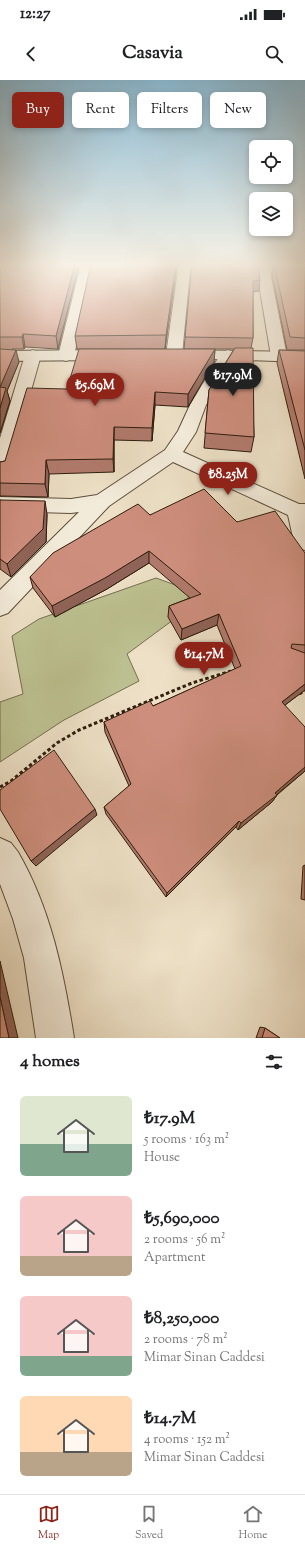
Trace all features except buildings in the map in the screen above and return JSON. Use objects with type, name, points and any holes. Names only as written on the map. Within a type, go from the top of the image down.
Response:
[{"type":"street","points":[[66,356],[77,309]]},
{"type":"street","points":[[174,355],[179,309]]},
{"type":"street","points":[[270,309],[279,356]]},
{"type":"street","points":[[0,469],[33,355]]},
{"type":"street","points":[[0,356],[120,355]]},
{"type":"street","points":[[158,355],[305,357]]},
{"type":"street","points":[[0,606],[102,501],[172,454],[187,432],[198,405],[228,355]]},
{"type":"street","points":[[172,454],[301,511],[305,542]]},
{"type":"street","points":[[0,504],[71,506],[102,501]]},
{"type":"street","points":[[0,854],[6,860],[22,894],[35,934],[49,989],[56,1038]]},
{"type":"path","points":[[0,787],[11,781],[57,743],[79,730],[192,683],[231,671],[235,676]]},
{"type":"path","points":[[292,697],[305,691]]},
{"type":"green space","points":[[156,578],[192,591],[177,617],[127,654],[139,681],[64,720],[0,762],[0,702],[23,694],[12,636],[39,619]]}]
